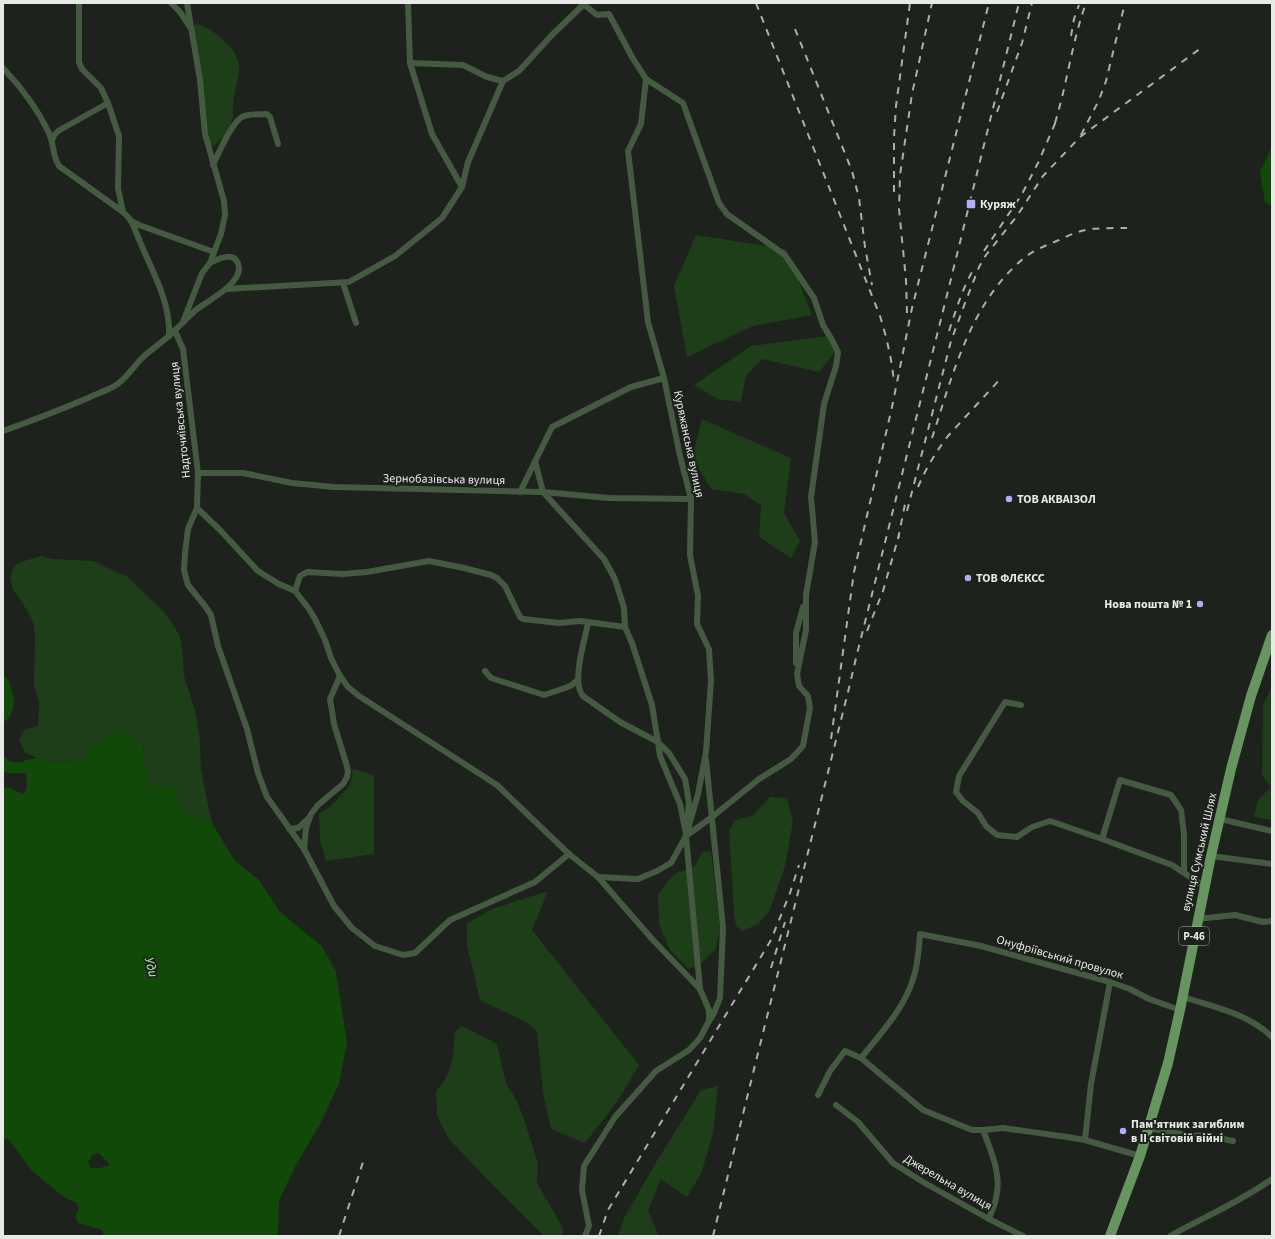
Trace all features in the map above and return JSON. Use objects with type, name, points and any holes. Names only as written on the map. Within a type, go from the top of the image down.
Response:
[{"type":"main road","name":"вулиця Сумський Шлях","points":[[1110,1236],[1140,1156],[1168,1063],[1183,997],[1197,919],[1232,769],[1251,696],[1272,635]]},
{"type":"street","points":[[79,3],[79,62],[82,69],[101,88],[108,103],[119,136],[118,188],[123,212]]},
{"type":"street","points":[[171,3],[180,12],[191,28]]},
{"type":"street","points":[[183,322],[202,273],[210,262],[214,252],[221,234],[225,215],[224,201],[205,134],[200,80],[187,3]]},
{"type":"street","points":[[408,3],[410,62],[432,134],[462,186]]},
{"type":"street","points":[[410,62],[463,65],[487,77],[502,80],[519,71],[583,4],[597,15],[608,14],[646,79],[683,103],[719,203],[727,214],[785,255],[814,298],[823,325],[838,352],[836,366],[824,404],[811,496],[815,542],[806,595],[806,630],[796,674],[799,686],[808,696],[810,708],[803,746],[791,759],[759,779],[686,836]]},
{"type":"street","points":[[3,68],[20,87],[48,130],[52,140],[54,156],[59,166],[123,212],[132,221],[157,282],[168,314],[169,336]]},
{"type":"street","name":"Куряжанська вулиця","points":[[646,79],[641,124],[628,151],[648,322],[664,378],[680,456],[691,499],[690,555],[698,596],[697,624],[709,649],[711,681],[706,752]]},
{"type":"street","points":[[227,289],[349,282],[395,256],[442,218],[462,186],[468,162],[502,80]]},
{"type":"street","points":[[52,140],[58,131],[108,103]]},
{"type":"street","points":[[213,165],[236,122],[242,117],[266,114],[270,117],[278,144]]},
{"type":"street","points":[[132,221],[214,252]]},
{"type":"street","points":[[3,432],[114,387],[142,358],[175,331],[183,322],[210,300],[227,289],[238,275],[238,264],[232,258],[225,256],[210,262]]},
{"type":"street","points":[[343,283],[356,323]]},
{"type":"street","name":"Надточиївська вулиця","points":[[175,331],[183,349],[198,473],[197,508]]},
{"type":"street","points":[[520,492],[552,427],[631,387],[664,378]]},
{"type":"street","points":[[535,461],[543,492],[604,559],[615,579],[624,608],[625,627],[632,643],[652,705],[660,756],[680,804],[686,836],[700,989],[709,1010],[709,1021]]},
{"type":"street","name":"Зернобазівська вулиця","points":[[198,473],[243,473],[292,483],[334,487],[543,492],[608,498],[691,499]]},
{"type":"street","points":[[569,854],[535,882],[450,920],[415,953],[403,955],[375,946],[352,928],[334,906],[304,850],[267,797],[258,773],[247,729],[218,646],[210,615],[205,606],[188,585],[184,570],[185,553],[188,529],[197,508],[220,530],[258,571],[279,584],[295,591],[310,609],[325,640],[331,658],[340,676],[348,687],[359,696],[497,785],[569,854],[598,876],[652,940],[700,989]]},
{"type":"street","points":[[295,591],[300,576],[307,572],[343,574],[367,572],[420,562],[435,562],[471,569],[497,578],[505,586],[520,617],[523,619],[559,623],[580,622],[625,627]]},
{"type":"street","points":[[588,623],[579,665],[579,692],[582,696],[620,722],[658,742],[669,753],[685,779],[689,803],[686,836]]},
{"type":"street","points":[[485,671],[491,678],[544,695],[572,685],[578,679]]},
{"type":"street","points":[[289,829],[298,828],[309,818],[318,805],[343,784],[347,777],[348,771],[334,724],[330,699],[340,676]]},
{"type":"street","points":[[1021,705],[1006,702],[959,776],[956,792],[963,801],[978,813],[986,826],[997,835],[1017,837],[1032,827],[1050,821],[1172,865],[1205,887]]},
{"type":"street","points":[[585,1236],[589,1226],[582,1190],[584,1166],[615,1117],[656,1071],[690,1050],[700,1038],[714,1013],[720,998],[723,934],[706,752]]},
{"type":"street","points":[[598,876],[638,879],[671,863],[686,836],[698,794],[706,752]]},
{"type":"street","points":[[1102,839],[1120,780],[1171,795],[1181,810],[1184,834],[1184,873]]},
{"type":"street","points":[[304,850],[306,828],[309,818]]},
{"type":"street","points":[[1220,819],[1272,830]]},
{"type":"street","points":[[1211,856],[1272,864]]},
{"type":"street","points":[[1197,919],[1235,915],[1263,922],[1272,921]]},
{"type":"street","name":"Онуфріївський провулок","points":[[860,1058],[888,1024],[908,993],[914,977],[920,934],[981,946],[1110,982],[1149,999],[1180,1010]]},
{"type":"street","points":[[1085,1140],[1091,1084],[1110,982]]},
{"type":"street","points":[[1183,997],[1227,1011],[1249,1020],[1272,1037]]},
{"type":"street","points":[[818,1096],[830,1071],[845,1051],[860,1058],[923,1110],[972,1130],[1003,1128],[1085,1140],[1140,1156]]},
{"type":"street","name":"Джерельна вулиця","points":[[836,1105],[858,1122],[893,1163],[923,1182],[1023,1236]]},
{"type":"street","points":[[1148,1128],[1192,1136],[1205,1135],[1232,1141]]},
{"type":"street","points":[[983,1130],[996,1169],[998,1183],[997,1197],[989,1219]]},
{"type":"street","points":[[1170,1236],[1202,1218],[1241,1200],[1272,1179]]},
{"type":"shaded area","points":[[196,24],[209,29],[223,39],[234,52],[239,65],[232,121],[223,138],[212,147],[208,145],[193,26]]},
{"type":"shaded area","points":[[696,235],[786,249],[812,315],[753,326],[687,357],[674,286]]},
{"type":"shaded area","points":[[828,336],[835,352],[819,372],[762,359],[746,376],[741,402],[717,399],[694,385],[751,346]]},
{"type":"shaded area","points":[[702,419],[791,458],[784,513],[800,541],[791,558],[759,537],[761,505],[744,494],[711,489],[692,457]]},
{"type":"shaded area","points":[[41,556],[53,559],[93,561],[128,577],[165,613],[180,636],[184,676],[196,714],[200,741],[201,770],[212,823],[184,812],[176,792],[156,788],[147,778],[143,746],[131,736],[121,735],[100,739],[86,756],[73,762],[61,763],[37,758],[25,752],[19,740],[25,729],[38,726],[39,700],[34,688],[35,635],[33,622],[21,600],[13,590],[10,577],[15,565]]},
{"type":"shaded area","points":[[1272,686],[1272,820],[1254,817],[1258,800],[1271,787],[1262,775],[1263,705]]},
{"type":"shaded area","points":[[353,769],[374,775],[374,854],[326,861],[320,840],[319,814],[333,804],[350,785]]},
{"type":"shaded area","points":[[770,797],[787,798],[793,821],[785,866],[770,910],[758,924],[743,931],[736,926],[734,914],[729,831],[735,820],[752,816]]},
{"type":"shaded area","points":[[711,851],[720,929],[716,948],[702,963],[689,969],[670,950],[659,924],[658,894],[674,874],[695,866],[702,852]]},
{"type":"shaded area","points":[[548,891],[532,930],[639,1065],[617,1102],[585,1143],[551,1129],[543,1093],[537,1032],[528,1023],[480,1000],[467,946],[467,923],[492,909]]},
{"type":"shaded area","points":[[462,1026],[497,1044],[506,1083],[517,1101],[538,1164],[537,1183],[563,1228],[562,1236],[544,1236],[449,1139],[437,1116],[436,1091],[446,1077],[452,1063],[455,1031]]},
{"type":"shaded area","points":[[718,1086],[713,1134],[701,1174],[687,1197],[661,1179],[648,1211],[659,1236],[618,1236],[624,1218],[655,1164],[701,1090]]},
{"type":"water","points":[[1272,146],[1272,206],[1265,202],[1260,172]]},
{"type":"water","points":[[112,731],[121,735],[131,736],[143,746],[147,778],[156,788],[167,785],[176,792],[184,812],[212,823],[235,861],[259,880],[279,911],[322,946],[336,972],[347,1043],[339,1084],[319,1126],[297,1163],[279,1200],[278,1233],[276,1236],[104,1236],[102,1230],[78,1223],[75,1217],[79,1208],[77,1203],[64,1197],[33,1172],[8,1139],[3,1140],[3,789],[7,787],[22,794],[26,791],[26,775],[30,768],[15,766],[26,760],[37,758],[61,763],[73,762],[86,756],[100,739]],"holes":[[[98,1153],[108,1162],[109,1166],[90,1168],[88,1161],[93,1154]]]},
{"type":"waterway","name":"Уди","points":[[3,682],[8,695],[8,707],[3,716]]},
{"type":"waterway","name":"Уди","points":[[3,762],[7,767],[11,768],[42,767]]},
{"type":"railway","points":[[756,3],[880,316],[889,350],[894,383]]},
{"type":"railway","points":[[894,192],[894,137],[896,106],[910,3]]},
{"type":"railway","points":[[907,313],[906,280],[899,209],[900,175],[912,94],[932,3]]},
{"type":"railway","points":[[831,739],[854,572],[892,407],[912,308],[989,3]]},
{"type":"railway","points":[[713,1236],[1019,3]]},
{"type":"railway","points":[[997,112],[1022,43],[1032,3]]},
{"type":"railway","points":[[1055,123],[1077,33],[1086,3]]},
{"type":"railway","points":[[1081,135],[1099,100],[1106,81],[1125,3]]},
{"type":"railway","points":[[1071,36],[1074,19],[1079,5]]},
{"type":"railway","points":[[795,29],[852,171],[859,198],[865,247],[872,285]]},
{"type":"railway","points":[[907,511],[951,341],[979,267],[986,255],[1017,216],[1043,176],[1080,137],[1201,48]]},
{"type":"railway","points":[[984,251],[1022,194],[1038,163],[1057,119]]},
{"type":"railway","points":[[932,438],[956,365],[966,341],[990,296],[1005,276],[1024,258],[1041,248],[1070,235],[1090,229],[1127,228]]},
{"type":"railway","points":[[949,331],[962,293],[973,270]]},
{"type":"railway","points":[[918,487],[924,473],[948,436],[1002,377]]},
{"type":"railway","points":[[898,539],[905,504]]},
{"type":"railway","points":[[867,631],[883,591],[899,535]]},
{"type":"railway","points":[[599,1236],[608,1210],[771,940],[790,893],[799,865]]},
{"type":"railway","points":[[771,968],[785,922]]},
{"type":"railway","points":[[339,1236],[364,1159]]},
{"type":"place","name":"Куряж","points":[[971,204]]},
{"type":"place","name":"ТОВ АКВАІЗОЛ","points":[[1009,499]]},
{"type":"place","name":"ТОВ ФЛЄКСС","points":[[968,578]]},
{"type":"place","name":"Нова пошта № 1","points":[[1200,604]]},
{"type":"place","name":"Пам'ятник загиблим в II світовій війні","points":[[1123,1131]]}]
